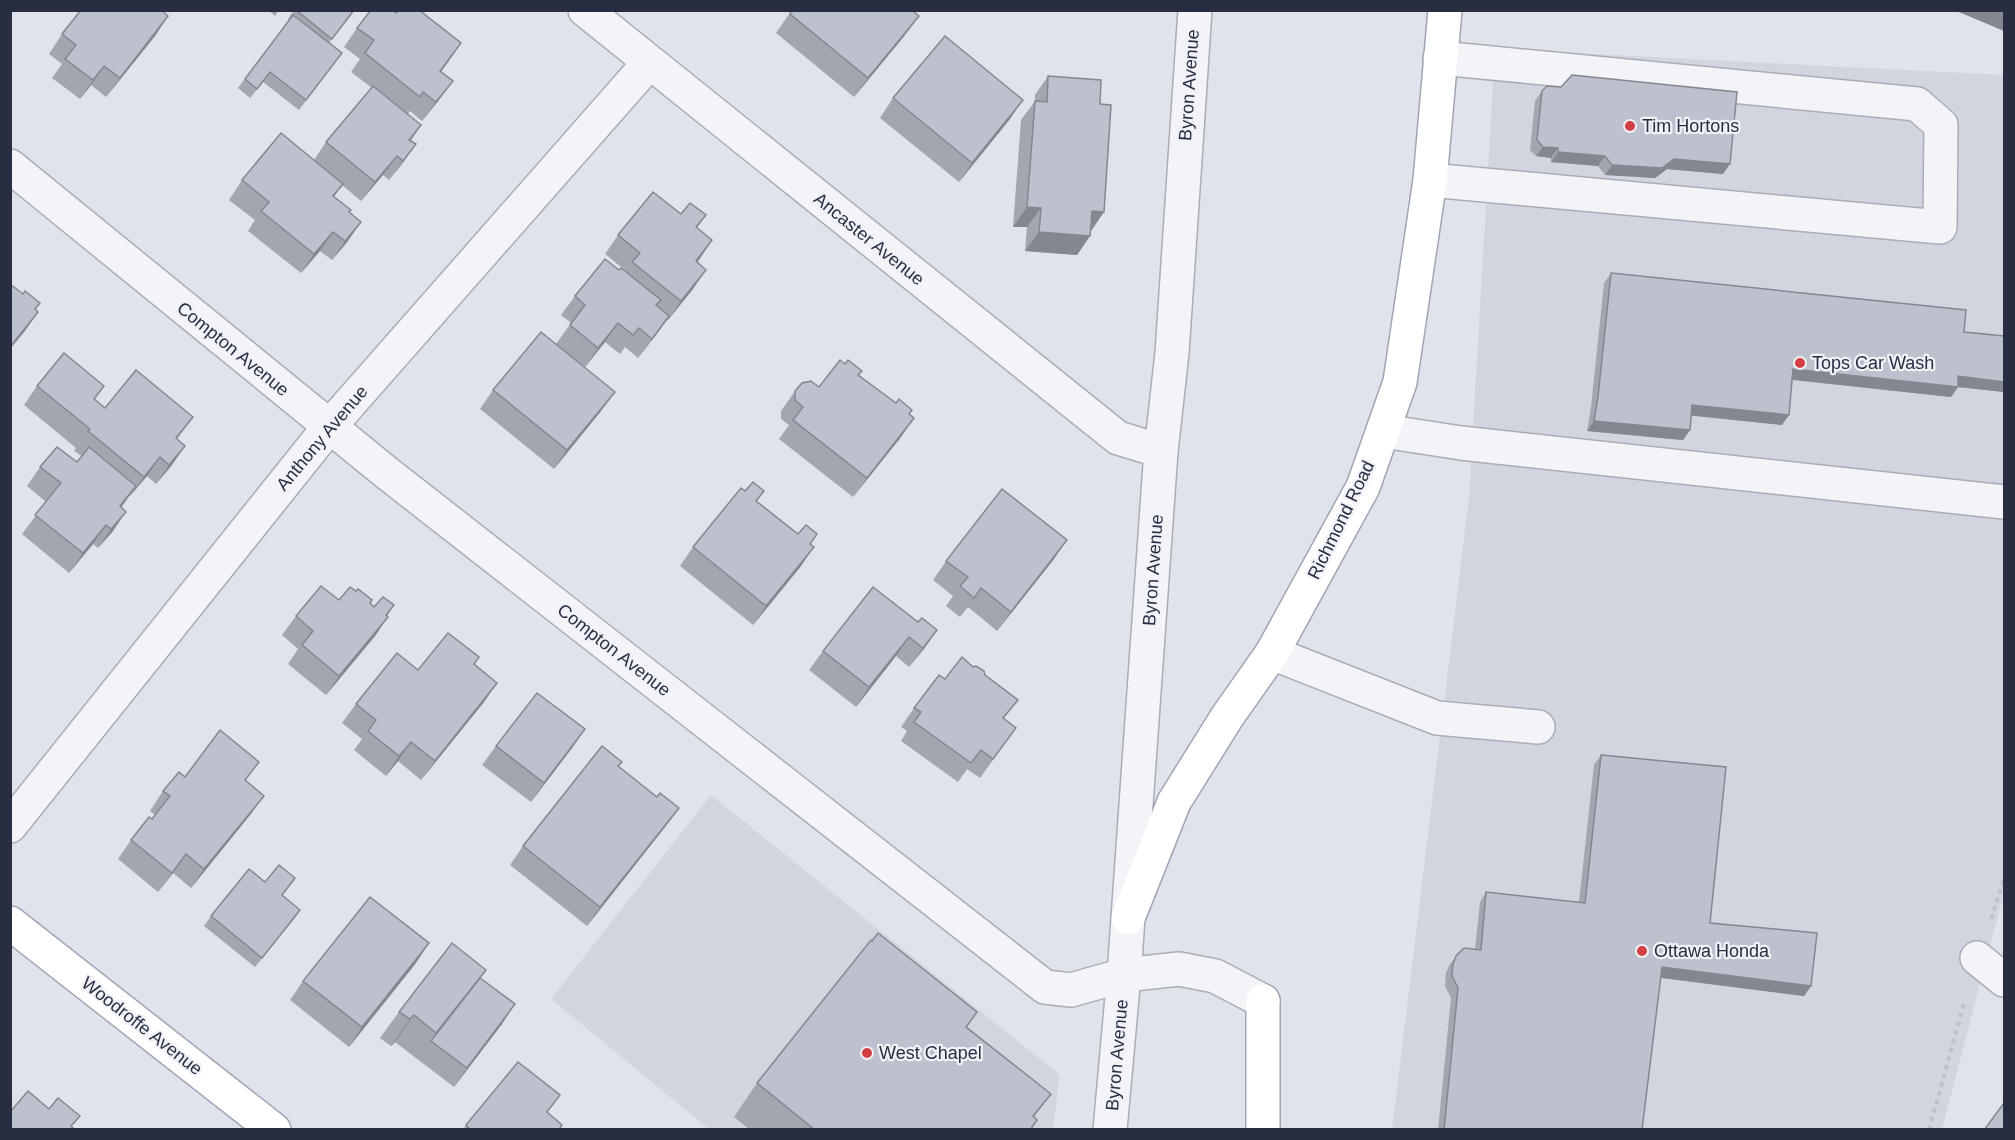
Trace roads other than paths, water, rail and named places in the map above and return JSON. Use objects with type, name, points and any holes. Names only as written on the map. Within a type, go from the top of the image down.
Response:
[{"type":"main road","name":"Richmond Road","points":[[1128,918],[1174,802],[1227,717],[1272,653],[1362,487],[1383,431],[1400,382],[1430,180],[1445,10]]},
{"type":"main road","name":"Woodroffe Avenue","points":[[10,923],[274,1130]]},
{"type":"main road","points":[[1263,1001],[1263,1130]]},
{"type":"street","name":"Ancaster Avenue","points":[[585,10],[1118,438],[1161,451]]},
{"type":"street","name":"Byron Avenue","points":[[1110,1130],[1124,975],[1161,451],[1172,353],[1195,10]]},
{"type":"street","points":[[1430,180],[1940,227],[1941,125],[1917,104],[1440,58]]},
{"type":"street","name":"Anthony Avenue","points":[[10,826],[329,427],[649,63]]},
{"type":"street","name":"Compton Avenue","points":[[10,166],[329,427],[1045,987],[1071,990],[1124,975],[1179,969],[1215,976],[1263,1001]]},
{"type":"street","points":[[1383,431],[1473,444],[2004,502]]},
{"type":"street","points":[[1272,653],[1437,718],[1538,728]]},
{"type":"street","points":[[1977,958],[2004,980]]},
{"type":"place","name":"Tim Hortons","points":[[1630,126]]},
{"type":"place","name":"Tops Car Wash","points":[[1800,363]]},
{"type":"place","name":"Ottawa Honda","points":[[1642,951]]},
{"type":"place","name":"West Chapel","points":[[867,1053]]}]
